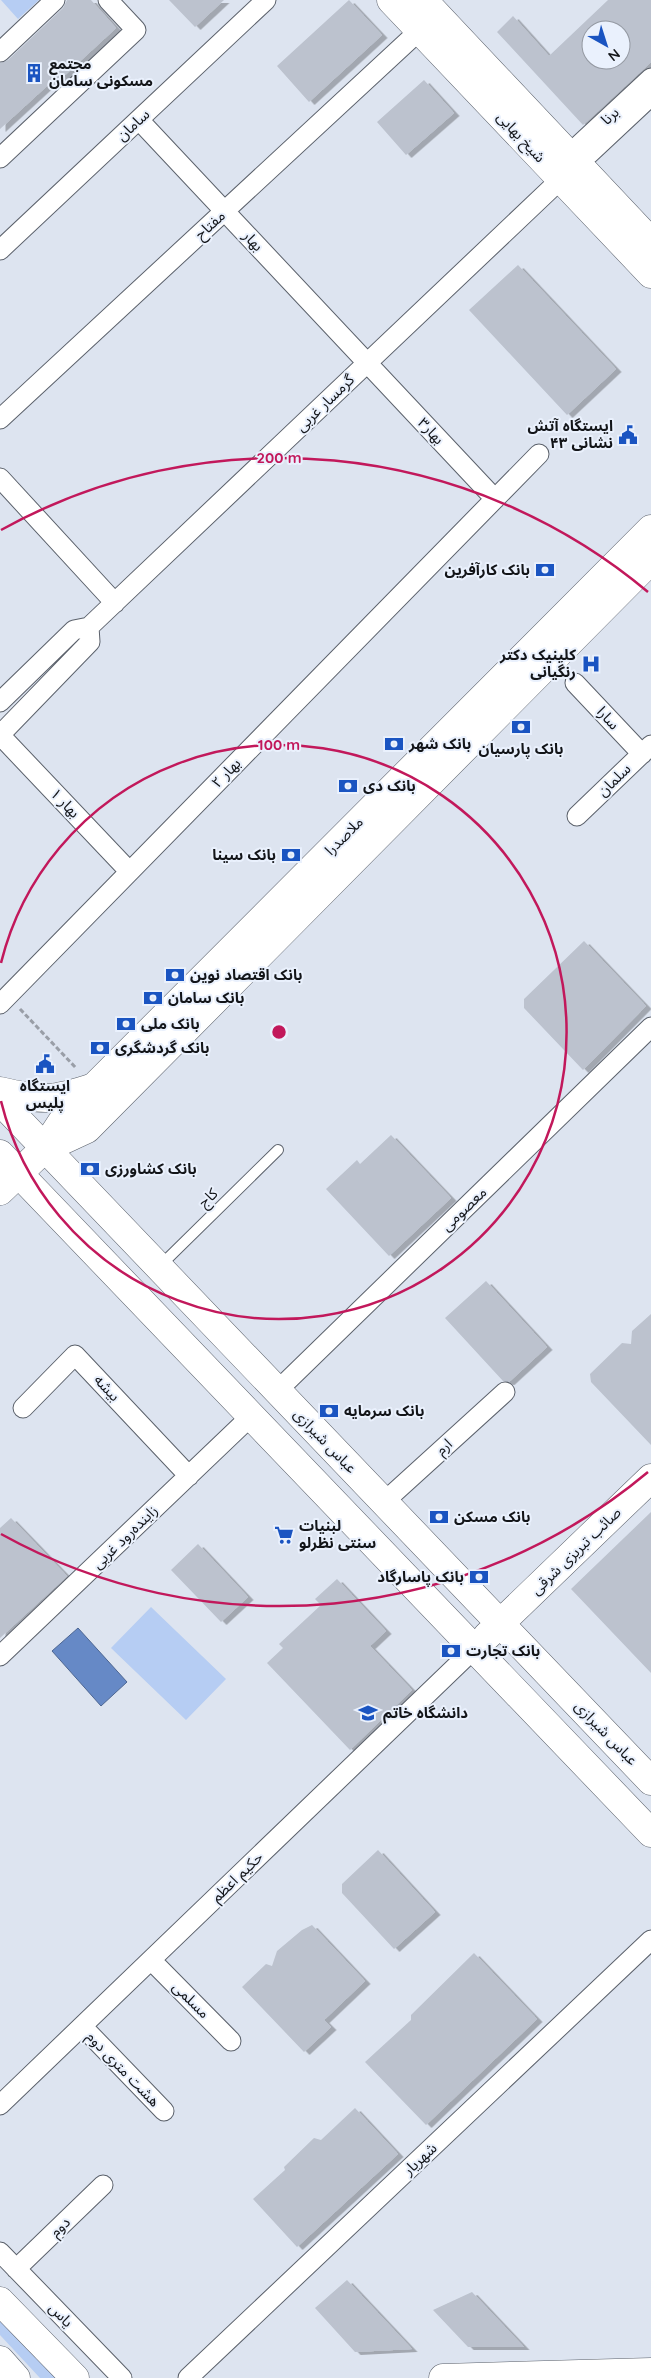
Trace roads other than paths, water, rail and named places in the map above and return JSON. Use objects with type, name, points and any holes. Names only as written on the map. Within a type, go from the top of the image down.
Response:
[{"type":"main road","name":"شیخ بهایی","points":[[392,0],[420,30],[651,242]]},
{"type":"main road","name":"شیخ بهایی","points":[[423,0],[569,166],[651,274]]},
{"type":"main road","name":"ملاصدرا","points":[[44,1148],[65,1117],[94,1087],[651,529]]},
{"type":"main road","name":"ملاصدرا","points":[[6,1173],[44,1148],[87,1129],[651,560]]},
{"type":"main road","points":[[0,1090],[45,1100],[61,1098],[94,1087]]},
{"type":"main road","points":[[0,1140],[8,1136],[12,1128],[6,1108]]},
{"type":"main road","name":"عباس شیرازی","points":[[6,1108],[651,1781]]},
{"type":"main road","points":[[6,1173],[250,1416],[651,1833]]},
{"type":"main road","name":"صائب تبریزی شرقی","points":[[474,1649],[651,1478]]},
{"type":"main road","points":[[0,2301],[75,2378]]},
{"type":"main road","points":[[0,2360],[14,2378]]},
{"type":"main road","points":[[0,2370],[14,2378]]},
{"type":"main road","points":[[442,2378],[651,2372]]},
{"type":"street","points":[[0,52],[55,0]]},
{"type":"street","points":[[0,158],[136,30],[108,0]]},
{"type":"street","name":"سامان","points":[[0,250],[266,0]]},
{"type":"street","name":"مفتاح","points":[[0,419],[420,30]]},
{"type":"street","name":"برنا","points":[[569,166],[580,144],[651,78]]},
{"type":"street","name":"برنا","points":[[569,166],[589,154],[651,96]]},
{"type":"street","name":"بهار","points":[[139,120],[367,363]]},
{"type":"street","name":"گرمسار غربی","points":[[0,702],[74,630],[89,627],[115,603],[367,363],[569,166]]},
{"type":"street","name":"بهار۳","points":[[367,363],[495,499]]},
{"type":"street","name":"بهار ۲","points":[[4,1000],[540,454]]},
{"type":"street","points":[[0,478],[115,603]]},
{"type":"street","points":[[0,735],[90,642],[89,627]]},
{"type":"street","name":"سارا","points":[[575,683],[646,749]]},
{"type":"street","name":"بهار ۱","points":[[0,735],[129,871]]},
{"type":"street","name":"سلمان","points":[[577,816],[646,749]]},
{"type":"street","name":"معصومی","points":[[277,1391],[651,1027]]},
{"type":"street","name":"بیشه","points":[[23,1408],[75,1355],[189,1476]]},
{"type":"street","name":"ارم","points":[[384,1502],[505,1392]]},
{"type":"street","name":"زاینده‌رود غربی","points":[[0,1656],[250,1416]]},
{"type":"street","name":"حکیم اعظم","points":[[0,2105],[474,1649]]},
{"type":"street","name":"شهریار","points":[[188,2378],[651,1940]]},
{"type":"street","name":"مسلمی","points":[[151,1960],[231,2041]]},
{"type":"street","name":"هشت متری دوم","points":[[82,2026],[164,2111]]},
{"type":"street","name":"دوم","points":[[16,2269],[103,2185]]},
{"type":"street","name":"یاس","points":[[0,2252],[122,2378]]},
{"type":"lane","name":"کاج","points":[[158,1267],[278,1150]]},
{"type":"water","points":[[78,1628],[127,1682],[101,1706],[52,1651]]},
{"type":"place","name":"مجتمع مسکونی سامان","points":[[34,73]]},
{"type":"place","name":"ایستگاه آتش نشانی ۴۳","points":[[628,435]]},
{"type":"place","name":"بانک کارآفرین","points":[[545,570]]},
{"type":"place","name":"کلینیک دکتر رنگیانی","points":[[591,664]]},
{"type":"place","name":"بانک پارسیان","points":[[521,727]]},
{"type":"place","name":"بانک شهر","points":[[394,744]]},
{"type":"place","name":"بانک دی","points":[[348,786]]},
{"type":"place","name":"بانک سینا","points":[[291,855]]},
{"type":"place","name":"بانک اقتصاد نوین","points":[[175,975]]},
{"type":"place","name":"بانک سامان","points":[[153,998]]},
{"type":"place","name":"بانک ملی","points":[[126,1024]]},
{"type":"place","name":"بانک گردشگری","points":[[100,1048]]},
{"type":"place","name":"ایستگاه پلیس","points":[[45,1064]]},
{"type":"place","name":"بانک کشاورزی","points":[[90,1169]]},
{"type":"place","name":"بانک سرمایه","points":[[329,1411]]},
{"type":"place","name":"بانک مسکن","points":[[439,1517]]},
{"type":"place","name":"لبنیات سنتی نظرلو","points":[[284,1535]]},
{"type":"place","name":"بانک پاسارگاد","points":[[479,1577]]},
{"type":"place","name":"بانک تجارت","points":[[451,1651]]},
{"type":"place","name":"دانشگاه خاتم","points":[[368,1713]]}]
